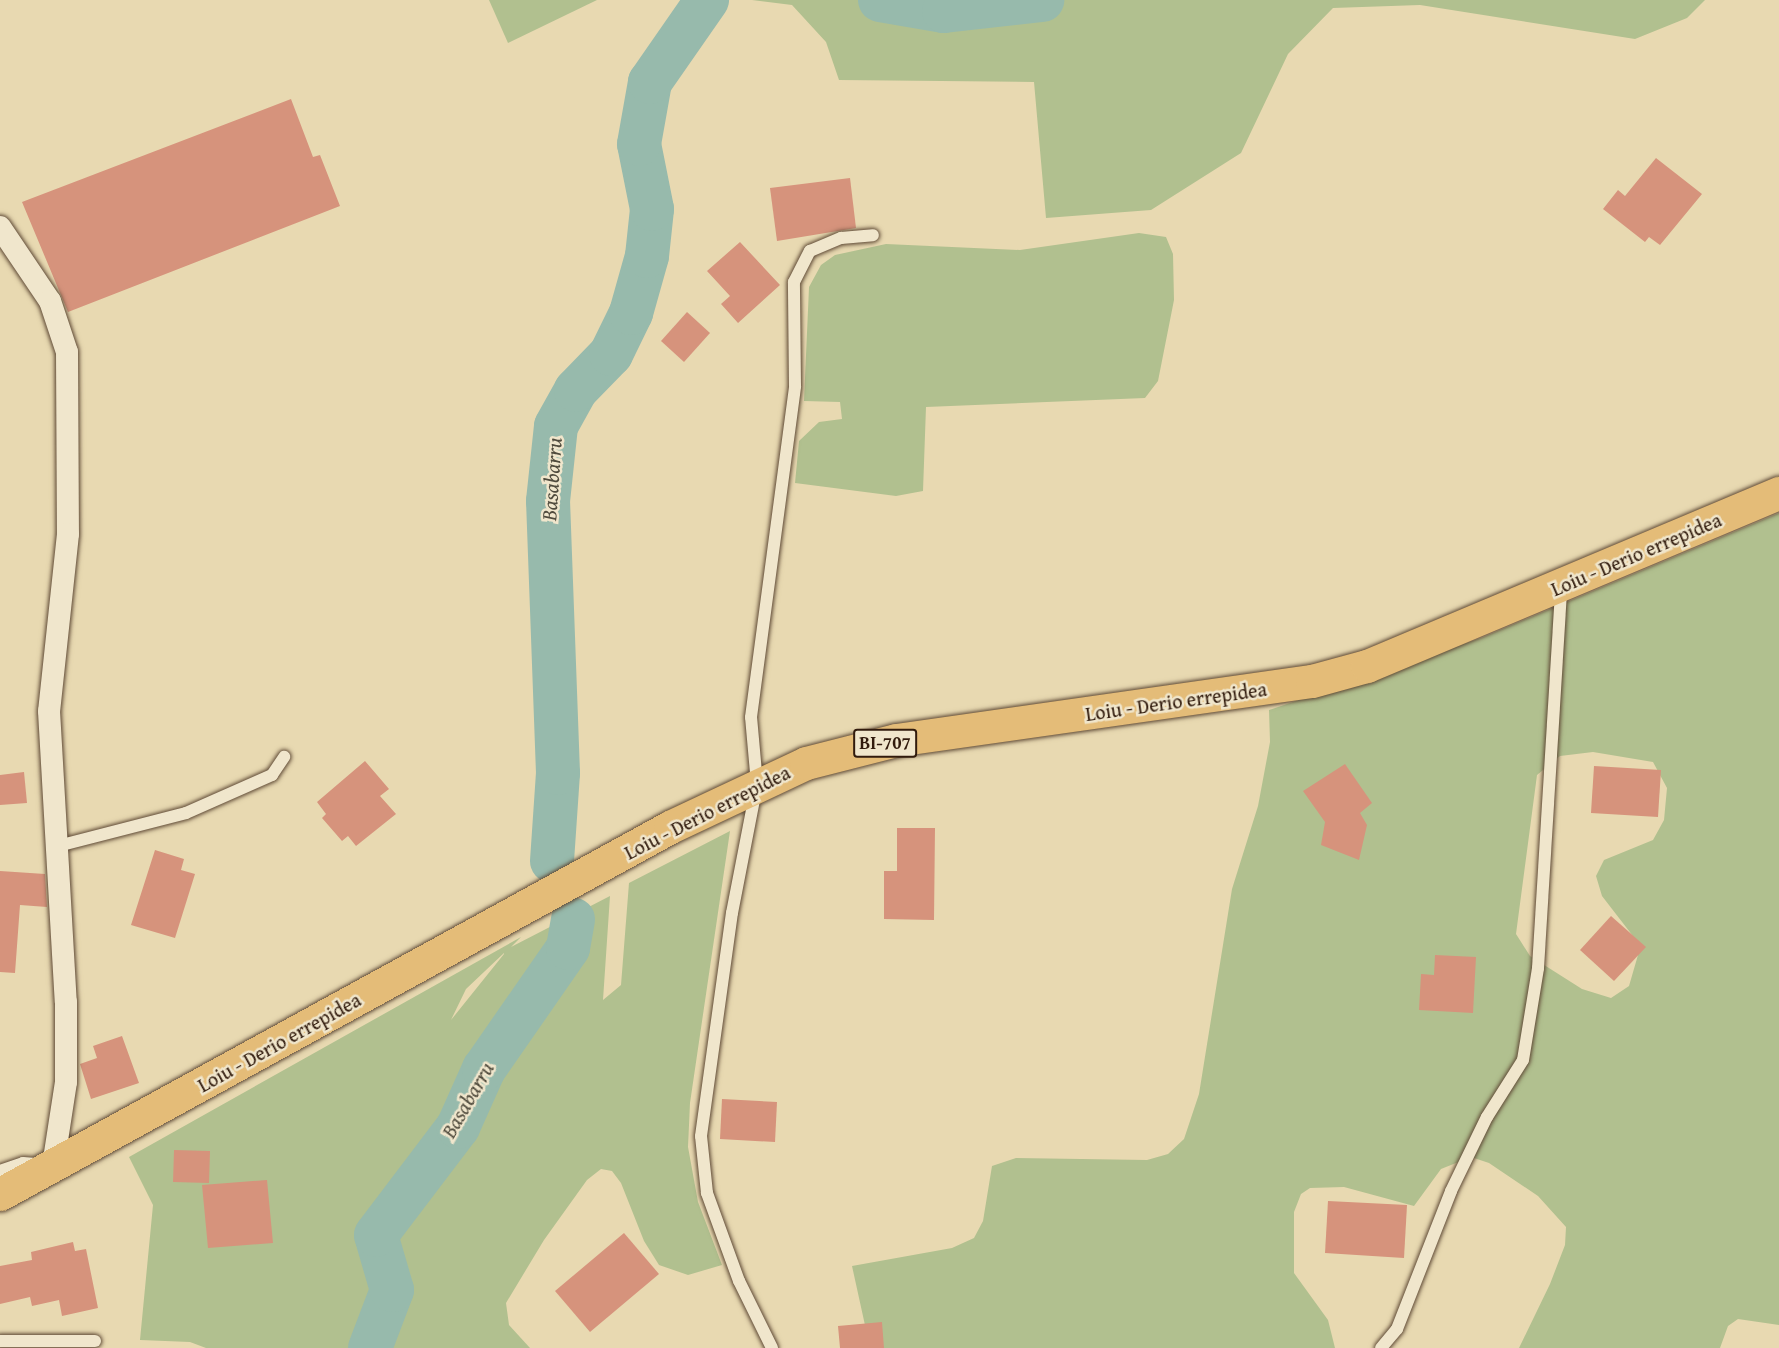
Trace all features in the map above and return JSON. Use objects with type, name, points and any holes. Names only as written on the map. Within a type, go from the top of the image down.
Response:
[{"type":"main road","name":"Loiu - Derio errepidea","points":[[0,1194],[757,784],[806,763],[896,741],[1312,681],[1367,666],[1779,493]]},
{"type":"street","points":[[0,227],[50,301],[67,352],[68,534],[49,711],[54,847],[66,1002],[66,1082],[52,1166]]},
{"type":"lane","points":[[772,1348],[719,1228],[701,1157],[722,978],[757,784],[751,717],[795,386],[794,282],[810,251],[841,238],[873,235]]},
{"type":"lane","points":[[1382,1348],[1397,1329],[1451,1191],[1487,1116],[1523,1060],[1538,968],[1562,586]]},
{"type":"lane","points":[[54,847],[186,813],[272,775],[284,757]]},
{"type":"lane","points":[[0,1171],[23,1163],[52,1166]]},
{"type":"lane","points":[[0,1341],[95,1341]]},
{"type":"green space","points":[[489,0],[597,0],[508,43]]},
{"type":"green space","points":[[752,0],[1705,0],[1687,18],[1635,39],[1420,5],[1333,8],[1288,54],[1241,153],[1151,210],[1046,218],[1034,82],[839,80],[826,42],[792,5]]},
{"type":"green space","points":[[1139,233],[1166,237],[1173,254],[1174,300],[1158,381],[1145,398],[926,407],[923,491],[896,496],[795,483],[799,441],[819,422],[842,419],[840,402],[804,401],[809,287],[821,265],[835,255],[886,244],[1020,250]]},
{"type":"green space","points":[[1779,513],[1779,1325],[1738,1319],[1728,1326],[1720,1348],[1519,1348],[1550,1284],[1565,1245],[1566,1227],[1538,1196],[1489,1163],[1471,1157],[1441,1169],[1414,1206],[1344,1187],[1310,1188],[1301,1194],[1294,1212],[1294,1273],[1328,1320],[1335,1348],[870,1348],[852,1266],[952,1248],[974,1238],[983,1221],[992,1166],[1016,1158],[1147,1160],[1168,1154],[1184,1139],[1199,1094],[1232,889],[1258,806],[1270,742],[1269,710],[1481,638]],"holes":[[[1593,752],[1653,762],[1667,788],[1664,820],[1653,840],[1604,860],[1596,876],[1602,896],[1636,940],[1638,955],[1629,986],[1611,998],[1582,989],[1530,956],[1516,934],[1537,775],[1560,756]]]},
{"type":"green space","points":[[730,831],[690,1103],[688,1147],[698,1202],[722,1265],[688,1275],[659,1265],[644,1241],[621,1183],[612,1171],[601,1169],[587,1180],[544,1240],[506,1303],[509,1325],[530,1348],[206,1348],[190,1342],[140,1340],[153,1205],[129,1157],[521,937],[511,947],[610,896],[603,1000],[621,985],[629,883]],"holes":[[[504,954],[451,1020],[466,989]]]},
{"type":"building","points":[[291,99],[313,157],[320,155],[340,206],[68,312],[22,202]]},
{"type":"building","points":[[1656,158],[1702,194],[1660,245],[1649,237],[1645,242],[1603,209],[1618,190],[1625,196]]},
{"type":"building","points":[[850,178],[856,228],[777,241],[770,188]]},
{"type":"building","points":[[740,242],[780,285],[738,323],[721,304],[730,296],[707,271]]},
{"type":"building","points":[[687,312],[710,333],[684,362],[661,341]]},
{"type":"building","points":[[365,761],[389,789],[380,796],[396,814],[356,846],[348,836],[342,841],[322,818],[326,814],[317,802]]},
{"type":"building","points":[[1345,764],[1372,803],[1360,813],[1367,825],[1359,860],[1321,845],[1325,822],[1303,791]]},
{"type":"building","points":[[1594,766],[1661,770],[1658,817],[1591,813]]},
{"type":"building","points":[[24,772],[27,803],[0,805],[0,775]]},
{"type":"building","points":[[897,828],[935,828],[934,920],[884,919],[884,871],[897,871]]},
{"type":"building","points":[[155,850],[184,859],[181,870],[195,874],[175,938],[131,925]]},
{"type":"building","points":[[0,871],[45,874],[47,907],[20,905],[15,973],[0,972]]},
{"type":"building","points":[[1611,916],[1646,947],[1614,981],[1580,950]]},
{"type":"building","points":[[1435,955],[1476,957],[1473,1013],[1419,1010],[1421,974],[1434,975]]},
{"type":"building","points":[[122,1036],[139,1083],[91,1099],[80,1064],[97,1058],[93,1046]]},
{"type":"building","points":[[722,1099],[777,1102],[775,1142],[720,1139]]},
{"type":"building","points":[[174,1150],[210,1151],[209,1183],[173,1182]]},
{"type":"building","points":[[267,1180],[273,1243],[208,1248],[202,1185]]},
{"type":"building","points":[[1328,1201],[1407,1205],[1404,1258],[1325,1253]]},
{"type":"building","points":[[624,1233],[659,1274],[590,1332],[555,1291]]},
{"type":"building","points":[[73,1242],[75,1251],[86,1249],[98,1308],[62,1316],[59,1300],[32,1306],[30,1297],[0,1304],[0,1266],[32,1260],[31,1252]]},
{"type":"building","points":[[882,1322],[884,1348],[840,1348],[838,1326]]},
{"type":"waterway","name":"Basabarru","points":[[552,861],[558,773],[548,501],[556,426],[576,390],[611,354],[631,313],[647,256],[652,209],[639,144],[650,82],[707,0]]},
{"type":"waterway","name":"Basabarru","points":[[880,0],[944,11],[1042,0]]},
{"type":"waterway","name":"Basabarru","points":[[370,1348],[392,1290],[376,1235],[458,1127],[484,1069],[568,948],[573,919]]}]
